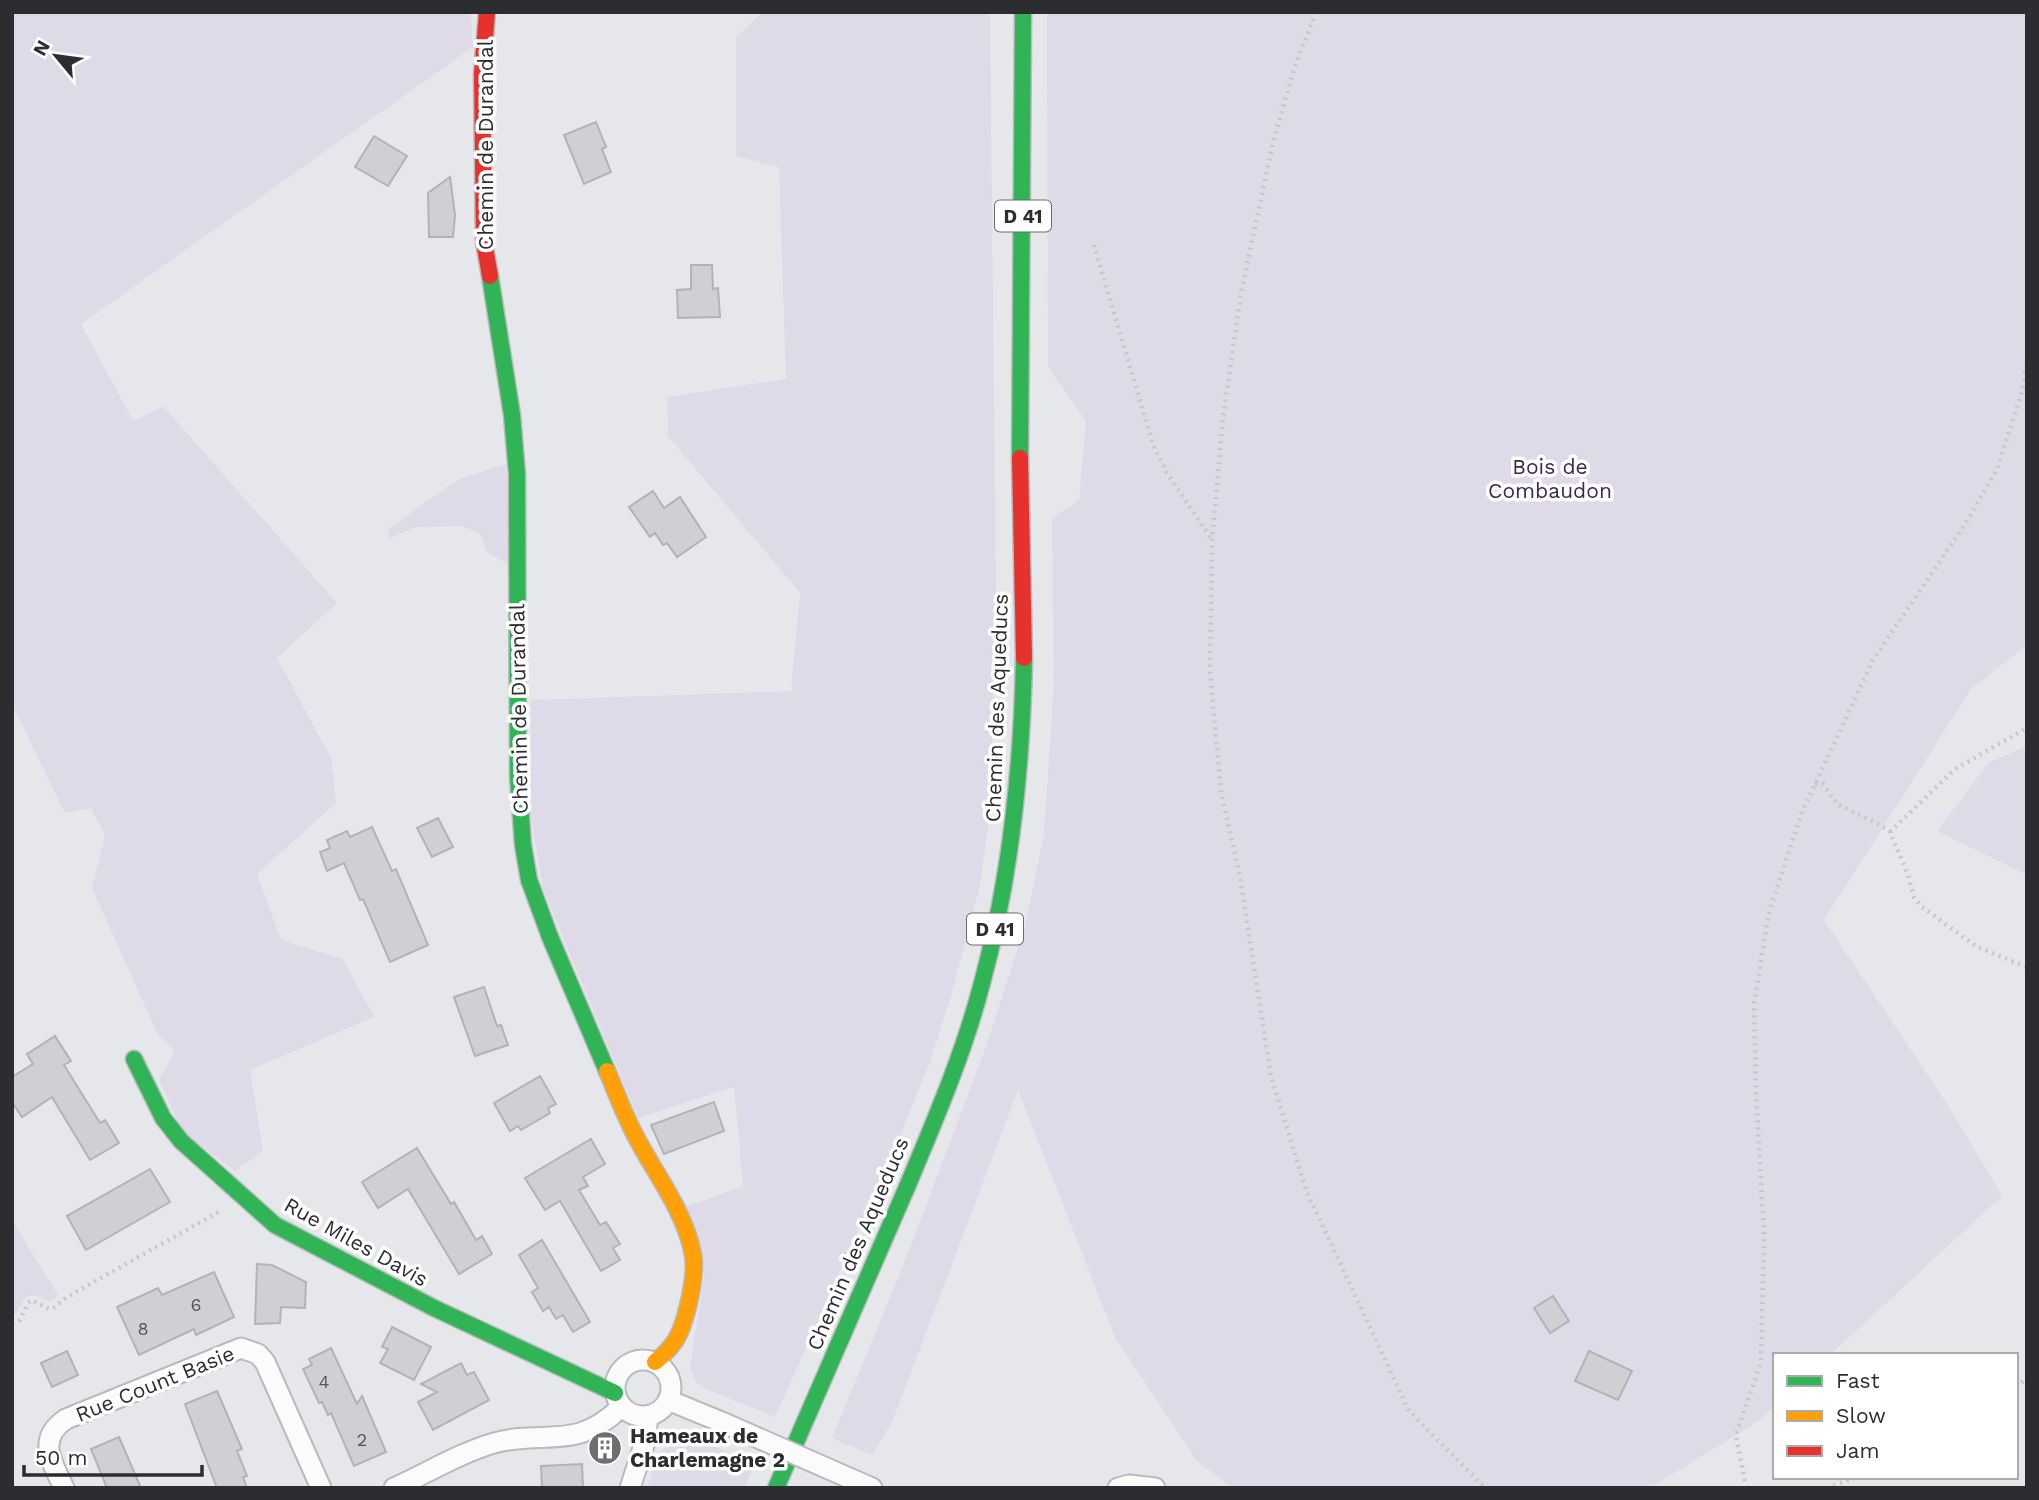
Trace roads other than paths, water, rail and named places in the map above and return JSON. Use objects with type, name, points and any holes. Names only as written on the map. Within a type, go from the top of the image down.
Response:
[{"type":"street","name":"Chemin de Durandal","points":[[487,12],[482,74],[484,242],[512,415],[517,474],[518,776],[523,845],[529,880],[575,995],[635,1135],[665,1186],[694,1258],[690,1294],[679,1334],[667,1353],[655,1362]]},
{"type":"street","name":"Chemin des Aqueducs","points":[[776,1488],[893,1220],[954,1070],[974,1014],[989,959],[1012,846],[1022,718],[1024,629],[1019,419],[1025,121],[1023,12]]},
{"type":"street","name":"Rue Miles Davis","points":[[134,1059],[163,1118],[181,1141],[275,1225],[618,1400]]},
{"type":"street","name":"Rue Count Basie","points":[[64,1488],[49,1455],[48,1444],[58,1424],[241,1348],[258,1354],[265,1362],[321,1488]]},
{"type":"street","points":[[638,1359],[655,1362],[670,1378],[668,1400],[664,1407],[648,1416],[639,1416],[618,1400],[614,1384],[622,1368],[638,1359]]},
{"type":"street","points":[[394,1488],[497,1442],[562,1438],[577,1434],[608,1420],[618,1400]]},
{"type":"street","points":[[668,1400],[864,1484]]},
{"type":"street","points":[[630,1488],[645,1441],[648,1416]]},
{"type":"street","points":[[1118,1488],[1129,1485],[1155,1488]]},
{"type":"place","name":"Hameaux de Charlemagne 2","points":[[605,1448]]},
{"type":"park label","name":"Bois de Combaudon","points":[[1550,479]]}]
